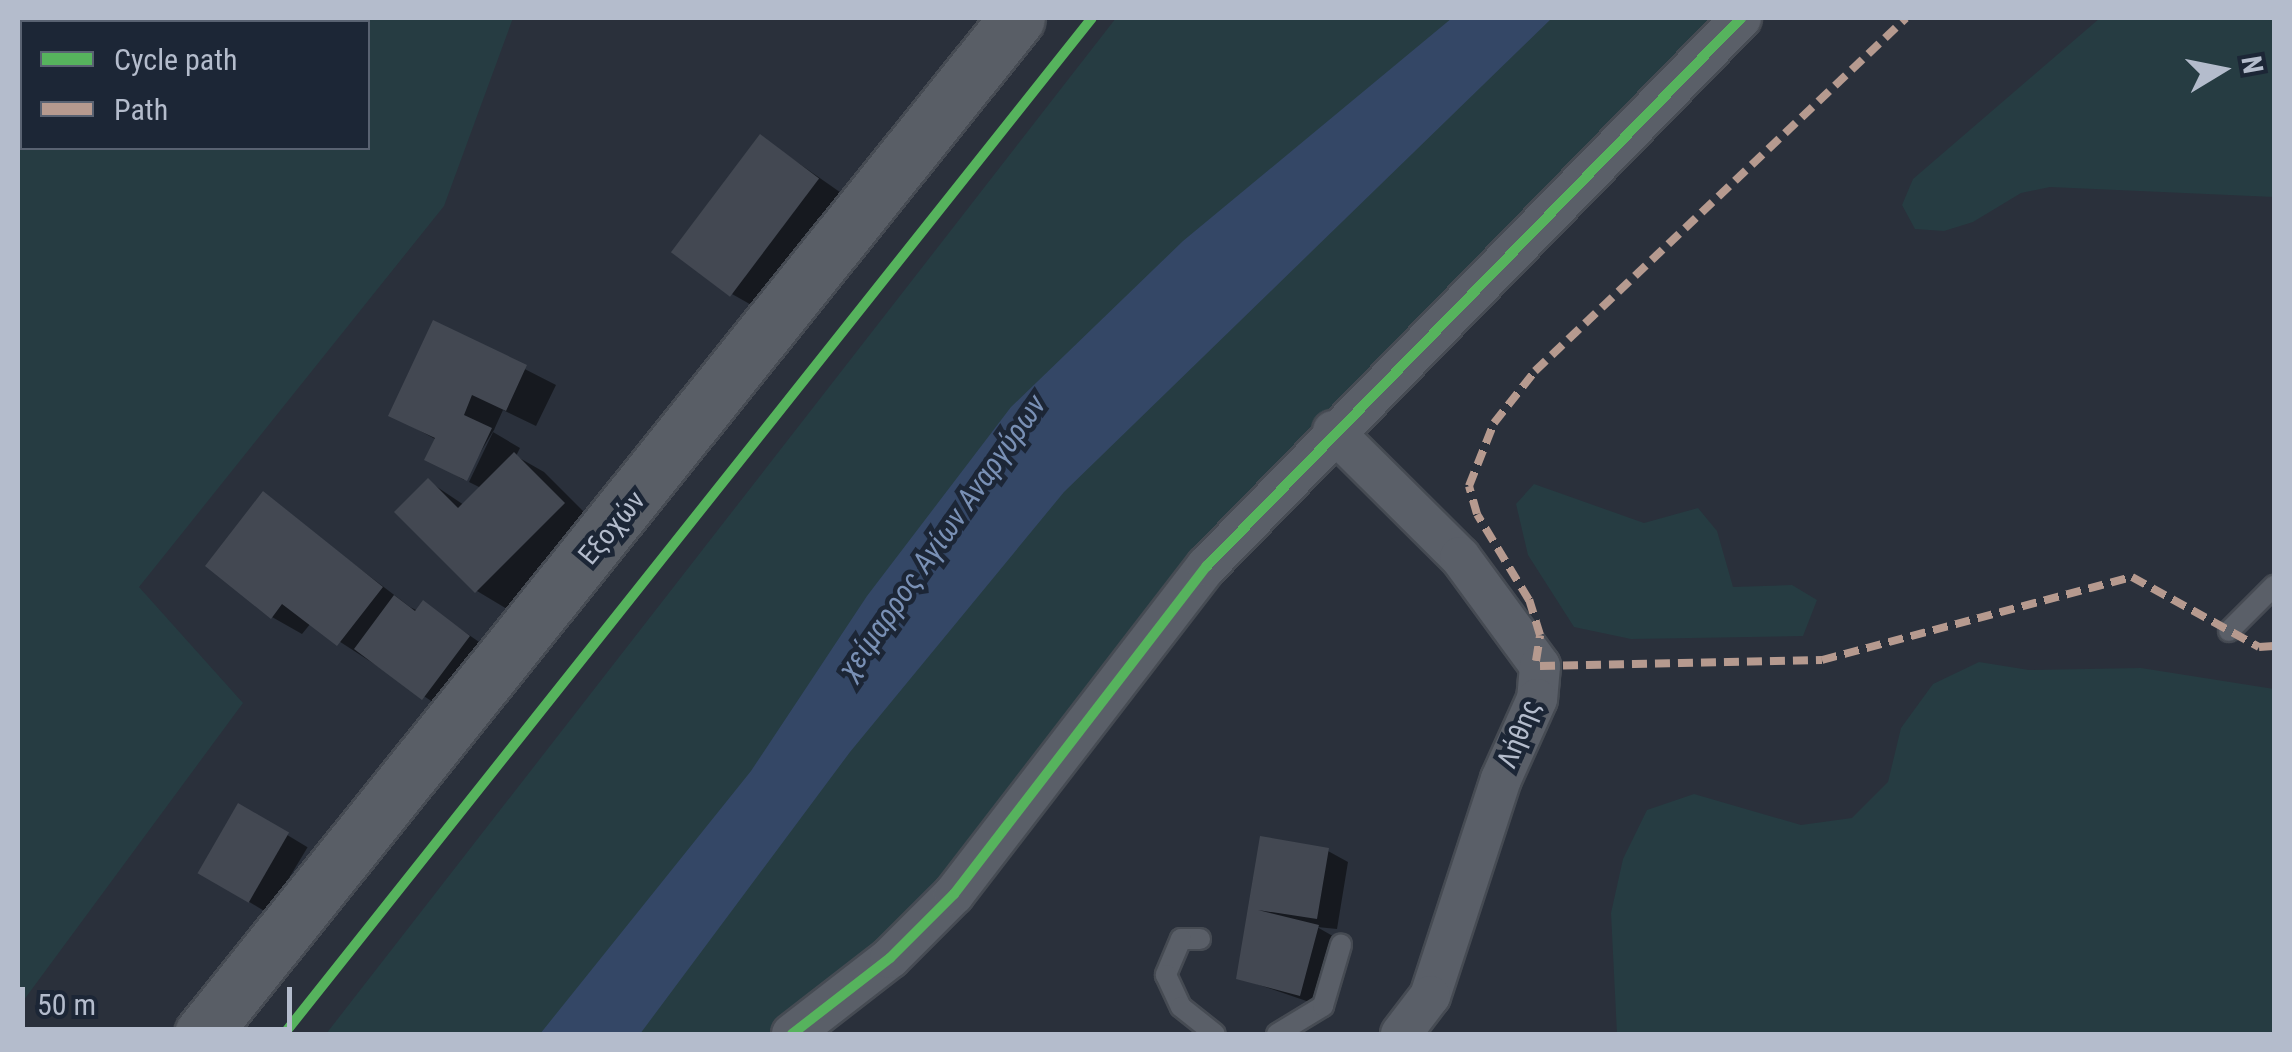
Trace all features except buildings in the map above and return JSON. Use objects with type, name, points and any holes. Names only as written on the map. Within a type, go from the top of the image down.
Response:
[{"type":"main road","name":"Εξοχών","points":[[202,1034],[1016,18]]},
{"type":"street","points":[[792,1034],[890,958],[954,894],[1153,632],[1333,431],[1741,18]]},
{"type":"street","name":"Λήθης","points":[[1333,431],[1460,557],[1540,666],[1537,700],[1501,779],[1430,996],[1402,1034]]},
{"type":"lane","points":[[2229,631],[2274,586]]},
{"type":"lane","points":[[1200,939],[1181,939],[1166,975],[1181,1007],[1215,1034]]},
{"type":"lane","points":[[1277,1034],[1323,1006],[1341,945]]},
{"type":"green space","points":[[18,18],[513,18],[444,206],[139,587],[243,703],[18,1008]]},
{"type":"green space","points":[[1116,18],[1723,18],[1201,546],[964,860],[834,988],[768,1034],[326,1034]]},
{"type":"green space","points":[[2100,18],[2274,18],[2274,197],[2050,187],[2021,193],[1973,222],[1944,231],[1915,229],[1902,205],[1913,179]]},
{"type":"green space","points":[[1534,484],[1644,523],[1698,508],[1717,531],[1733,587],[1792,585],[1817,600],[1803,636],[1631,639],[1574,627],[1528,555],[1516,504]]},
{"type":"green space","points":[[1979,662],[2029,670],[2141,668],[2274,689],[2274,1034],[1617,1034],[1611,913],[1623,859],[1647,810],[1694,794],[1801,825],[1852,818],[1888,782],[1901,728],[1933,684]]},
{"type":"water","name":"χείμαρρος Αγίων Αναργύρων","points":[[1452,18],[1552,18],[1064,492],[850,752],[640,1034],[540,1034],[751,771],[867,596],[1011,407],[1183,241]]},
{"type":"marked path","points":[[1536,661],[1540,635],[1529,600],[1477,514],[1469,486],[1494,423],[1535,371],[1906,18]]},
{"type":"marked path","points":[[1540,666],[1822,660],[2132,577],[2259,647],[2274,646]]},
{"type":"cycle path","points":[[284,1034],[1092,18]]},
{"type":"cycle path","points":[[792,1034],[890,958],[954,894],[1207,566],[1741,18]]}]
